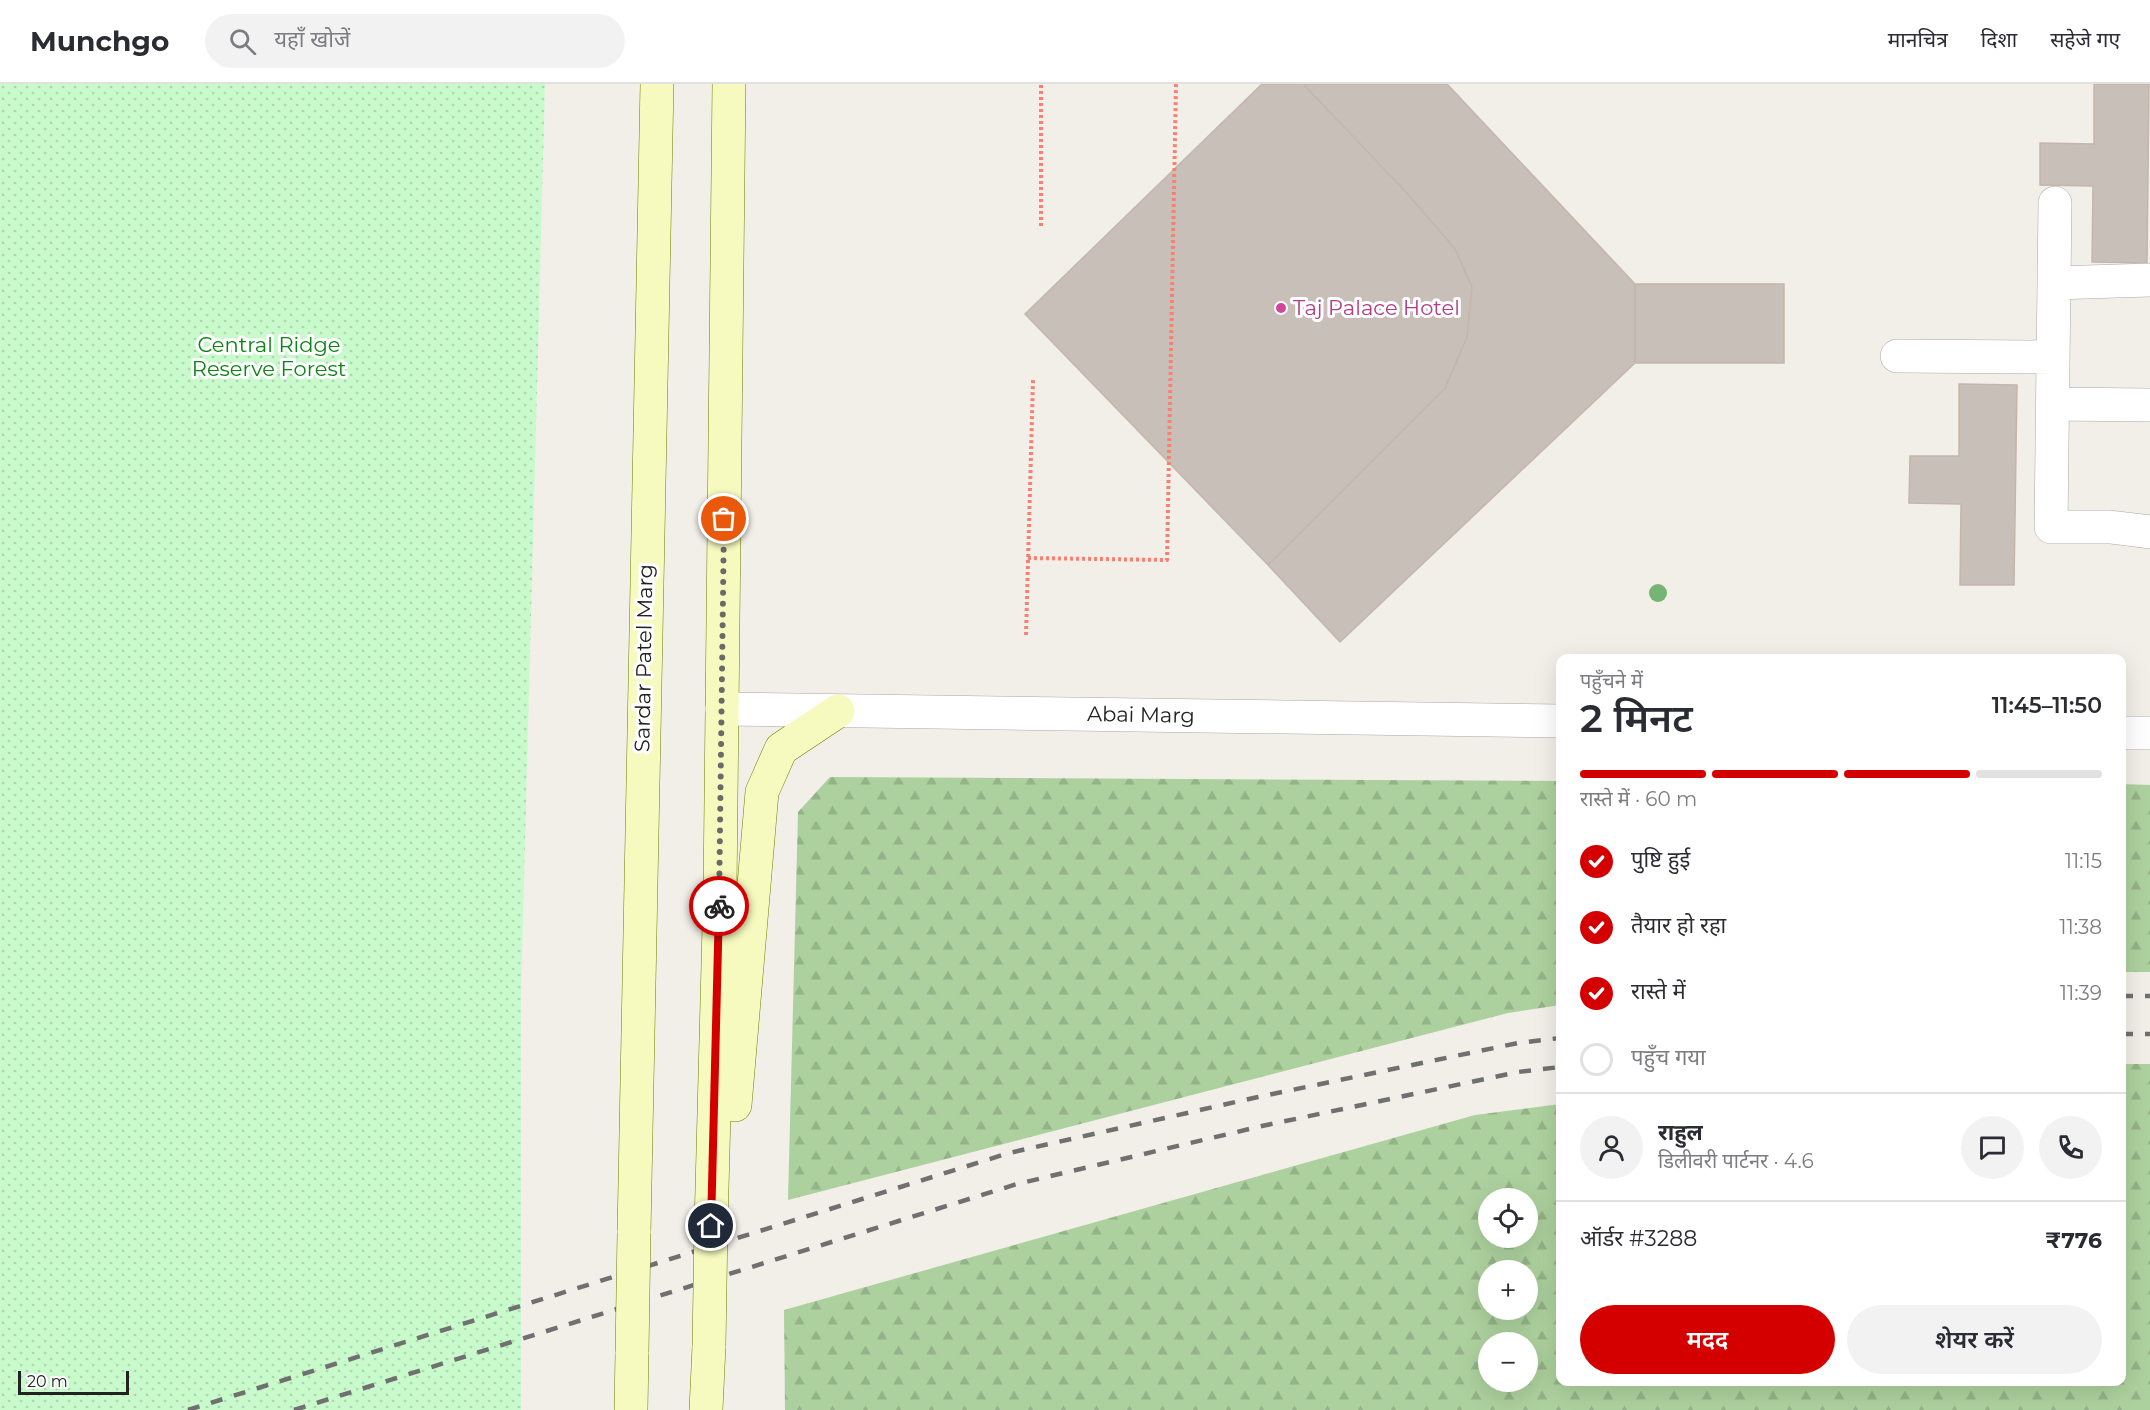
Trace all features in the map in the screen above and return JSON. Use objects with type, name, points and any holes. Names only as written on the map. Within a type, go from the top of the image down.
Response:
[{"type":"main road","name":"Sardar Patel Marg","points":[[631,1410],[657,84]]},
{"type":"main road","points":[[706,1410],[713,1193],[722,709],[729,84]]},
{"type":"main road","points":[[713,1193],[731,1151],[762,792],[781,749],[838,711]]},
{"type":"street","points":[[2055,203],[2051,527],[2110,527],[2150,532]]},
{"type":"street","points":[[2054,283],[2150,280]]},
{"type":"street","points":[[1897,356],[2053,357]]},
{"type":"street","points":[[2053,404],[2150,405]]},
{"type":"street","name":"Abai Marg","points":[[722,709],[1556,721]]},
{"type":"street","points":[[2126,733],[2150,733]]},
{"type":"path","points":[[1041,84],[1041,226]]},
{"type":"path","points":[[1028,558],[1167,560],[1176,84]]},
{"type":"path","points":[[1026,635],[1033,380]]},
{"type":"green space","name":"Central Ridge Reserve Forest","points":[[0,84],[545,84],[521,995],[521,1410],[0,1410]]},
{"type":"green space","points":[[830,777],[1556,781],[1556,1006],[1508,1013],[788,1200],[798,812]]},
{"type":"green space","points":[[2126,784],[2150,785],[2150,972],[2126,972]]},
{"type":"green space","points":[[2126,1064],[2150,1064],[2150,1410],[785,1410],[784,1310],[1475,1115],[1556,1105],[1556,1386],[2126,1386]]},
{"type":"building","points":[[1262,84],[1303,84],[1406,192],[1455,249],[1472,287],[1467,337],[1445,388],[1268,565],[1025,314]]},
{"type":"building","points":[[1303,84],[1447,84],[1635,284],[1635,363],[1340,642],[1268,565],[1445,388],[1467,337],[1472,287],[1455,249],[1406,192]]},
{"type":"building","points":[[2094,84],[2149,84],[2147,263],[2092,262],[2093,186],[2040,185],[2040,143],[2094,144]]},
{"type":"building","points":[[1635,284],[1784,284],[1784,363],[1635,363]]},
{"type":"building","points":[[1959,384],[2017,385],[2014,585],[1960,585],[1961,504],[1909,503],[1910,456],[1959,456]]},
{"type":"railway","points":[[2126,996],[2150,996]]},
{"type":"railway","points":[[2126,1034],[2150,1034]]},
{"type":"railway","points":[[188,1410],[1009,1153],[1258,1097],[1518,1043],[1556,1038]]},
{"type":"railway","points":[[294,1410],[1017,1184],[1262,1126],[1518,1072],[1556,1067]]},
{"type":"way so far","points":[[719,906],[724,519]]},
{"type":"place","name":"Taj Palace Hotel","points":[[1281,308]]},
{"type":"route","points":[[711,1226],[719,906]]}]
